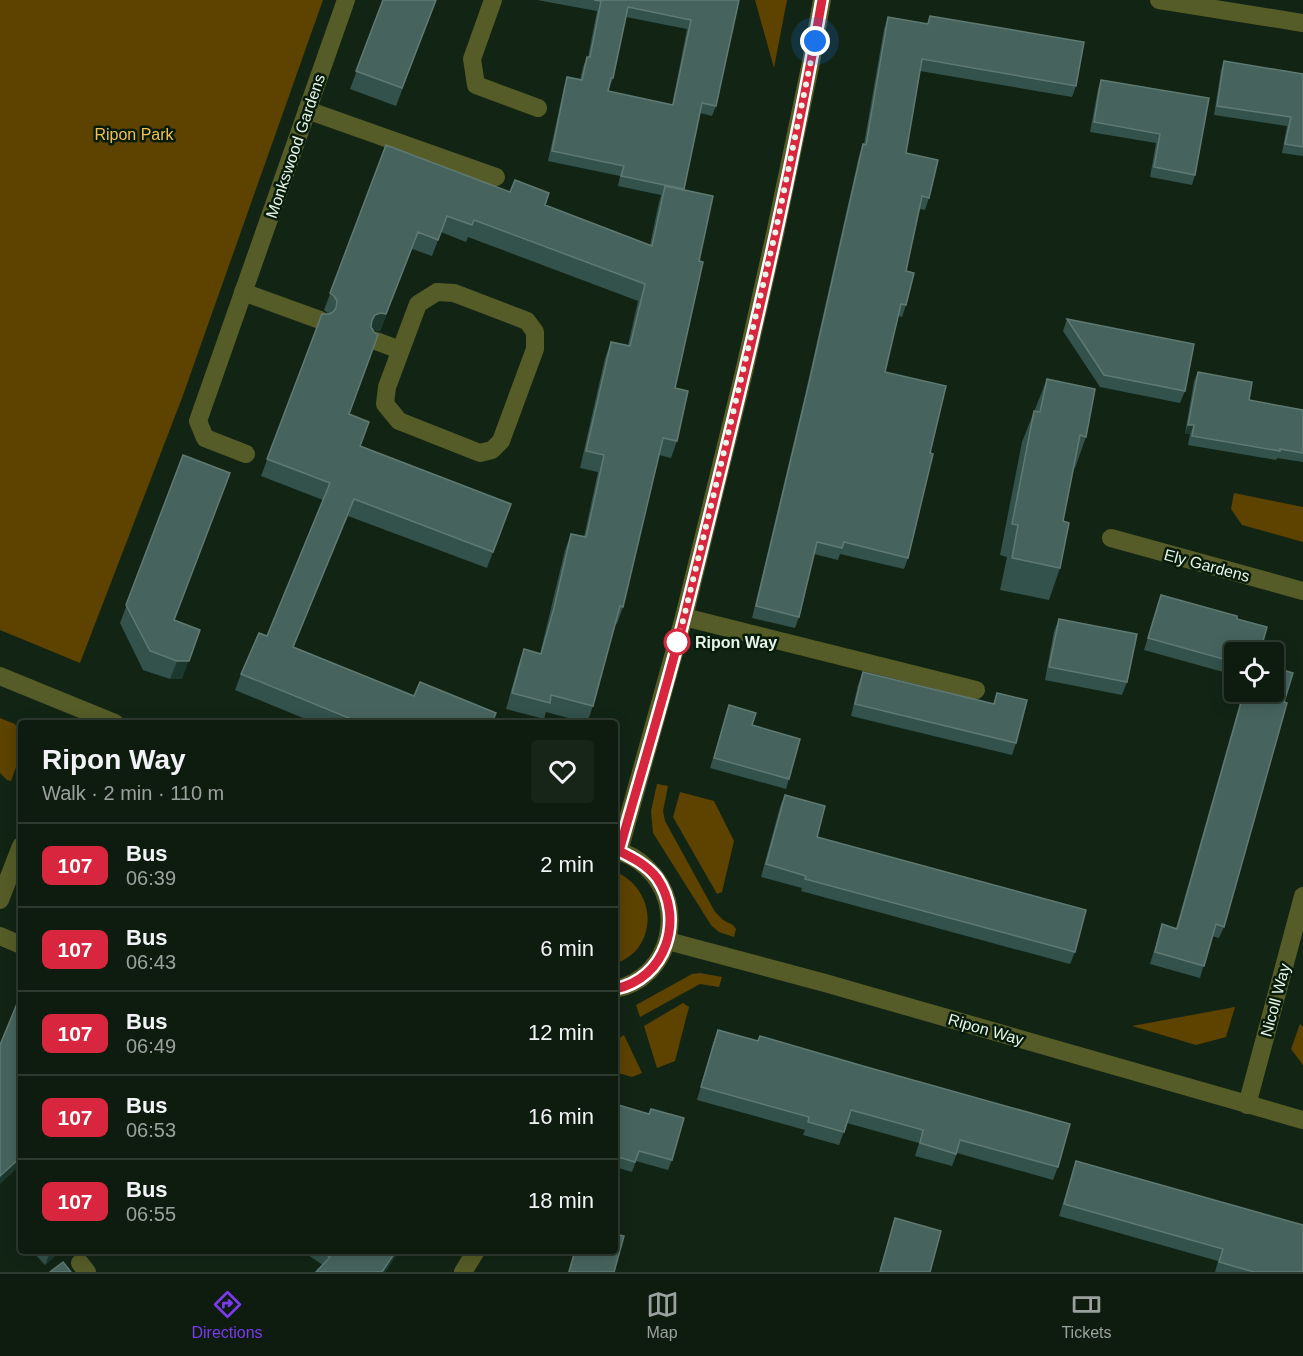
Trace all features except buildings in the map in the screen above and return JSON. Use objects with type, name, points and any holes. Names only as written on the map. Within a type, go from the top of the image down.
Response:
[{"type":"street","name":"Monkswood Gardens","points":[[246,454],[205,438],[198,421],[346,0]]},
{"type":"street","points":[[493,0],[472,59],[476,84],[538,108]]},
{"type":"street","points":[[618,848],[684,617],[775,234],[822,0]]},
{"type":"street","points":[[1160,0],[1303,23]]},
{"type":"street","points":[[307,110],[496,177]]},
{"type":"street","points":[[243,292],[320,320]]},
{"type":"street","points":[[437,292],[454,293],[527,321],[535,332],[535,349],[501,441],[492,450],[480,453],[399,421],[385,404],[387,387],[400,350],[418,304],[437,292]]},
{"type":"street","points":[[376,341],[400,350]]},
{"type":"street","name":"Ely Gardens","points":[[1111,538],[1303,591]]},
{"type":"street","points":[[684,617],[976,690]]},
{"type":"street","points":[[0,676],[73,715],[100,720]]},
{"type":"street","points":[[618,851],[639,861],[656,876],[667,897],[671,919],[668,941],[658,961],[643,977],[618,988]]},
{"type":"street","points":[[0,900],[18,854]]},
{"type":"street","name":"Nicoll Way","points":[[1247,1105],[1303,896]]},
{"type":"street","points":[[0,936],[18,944]]},
{"type":"street","name":"Ripon Way","points":[[668,941],[836,986],[1303,1120]]},
{"type":"street","points":[[463,1272],[474,1254]]},
{"type":"green space","name":"Ripon Park","points":[[0,0],[323,0],[182,398],[80,663],[0,630]]},
{"type":"green space","points":[[755,0],[787,0],[774,68]]},
{"type":"green space","points":[[1234,493],[1303,507],[1303,542],[1242,525],[1231,509]]},
{"type":"green space","points":[[0,718],[15,724],[18,732],[18,761],[11,781],[0,773]]},
{"type":"green space","points":[[657,784],[668,786],[663,811],[665,821],[715,912],[736,929],[734,937],[719,932],[711,925],[653,833],[651,811]]},
{"type":"green space","points":[[680,792],[714,801],[734,841],[722,892],[717,894],[673,817]]},
{"type":"green space","points":[[618,874],[634,885],[641,894],[647,915],[644,937],[638,948],[628,958],[618,963]]},
{"type":"green space","points":[[692,974],[722,977],[719,987],[700,984],[640,1017],[636,1005]]},
{"type":"green space","points":[[683,1003],[689,1007],[675,1061],[657,1068],[644,1026]]},
{"type":"green space","points":[[1235,1007],[1226,1037],[1196,1045],[1132,1026]]},
{"type":"green space","points":[[1300,1024],[1303,1027],[1303,1065],[1291,1049]]},
{"type":"green space","points":[[624,1035],[642,1073],[632,1077],[618,1073],[618,1039]]},
{"type":"bus line","name":"107","points":[[618,988],[643,977],[658,961],[668,941],[671,919],[667,897],[656,876],[639,861],[619,851],[684,617],[744,372],[775,234],[822,0]]},
{"type":"place","name":"Ripon Way","points":[[677,642]]},
{"type":"route","points":[[677,642],[749,349],[815,41]]}]
